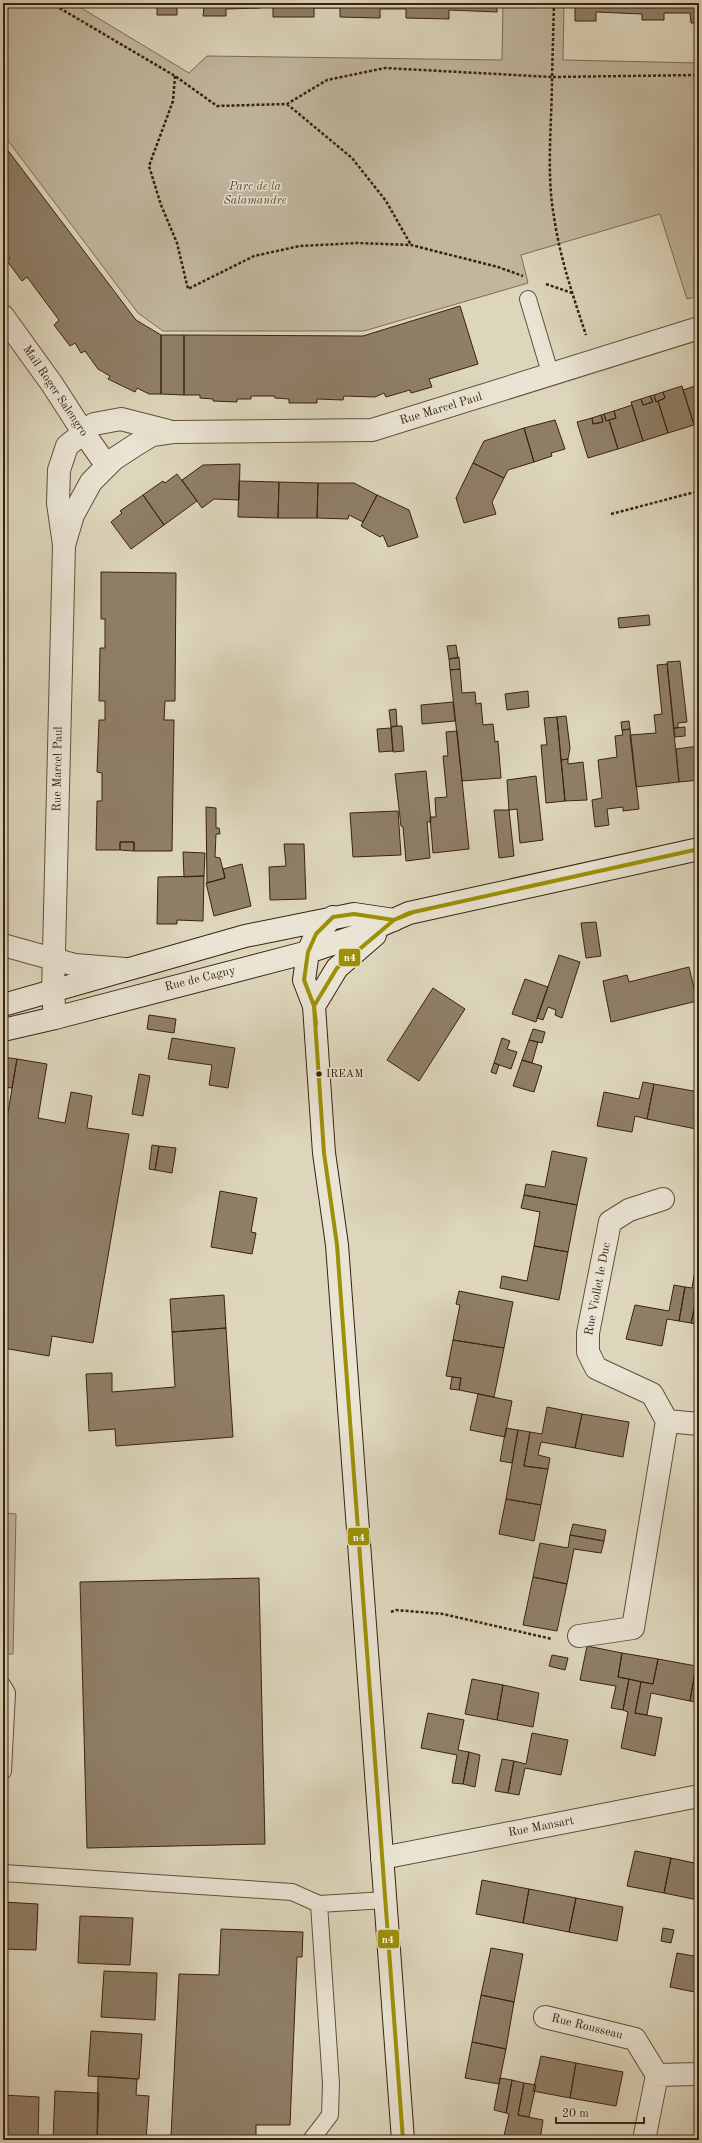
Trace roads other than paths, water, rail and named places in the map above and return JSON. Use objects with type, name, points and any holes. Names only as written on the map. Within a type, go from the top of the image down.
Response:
[{"type":"street","name":"Mail Roger Salengro","points":[[3,316],[52,384],[82,432],[107,466]]},
{"type":"street","name":"Rue Marcel Paul","points":[[64,545],[73,515],[91,482],[114,460],[152,435],[173,432],[372,430],[551,376],[699,328]]},
{"type":"street","name":"Rue Marcel Paul","points":[[55,1018],[53,992],[64,545],[58,503],[59,470],[67,446],[82,432],[94,424],[121,419],[173,432]]},
{"type":"street","name":"Rue de Cagny","points":[[3,1030],[55,1018],[308,952],[359,935],[409,913],[699,849]]},
{"type":"street","points":[[3,1005],[53,992],[245,936],[333,917],[354,914],[394,920]]},
{"type":"street","points":[[304,980],[308,952],[316,934],[333,917]]},
{"type":"street","points":[[314,1006],[337,968],[394,920]]},
{"type":"street","points":[[245,936],[280,959],[304,980],[314,1006],[324,1153],[337,1245],[403,2140]]},
{"type":"street","points":[[3,945],[75,966],[129,970]]},
{"type":"street","name":"Rue Viollet le Duc","points":[[663,1199],[629,1210],[610,1222],[588,1333],[588,1352],[596,1368],[652,1394],[667,1421]]},
{"type":"street","points":[[579,1636],[632,1628],[667,1421],[699,1424]]},
{"type":"street","name":"Rue Mansart","points":[[382,1858],[699,1796]]},
{"type":"street","name":"Rue Rousseau","points":[[545,2017],[635,2039],[657,2075]]},
{"type":"street","points":[[644,2140],[657,2075],[699,2074]]},
{"type":"lane","points":[[528,299],[551,376]]},
{"type":"lane","points":[[3,1686],[7,1692],[3,1771]]},
{"type":"lane","points":[[3,1873],[292,1892],[319,1904],[386,1900]]},
{"type":"lane","points":[[311,2140],[330,2115],[331,2084],[319,1904]]},
{"type":"place","name":"IREAM","points":[[319,1074]]},
{"type":"park label","name":"Parc de la Salamandre","points":[[255,194]]}]
